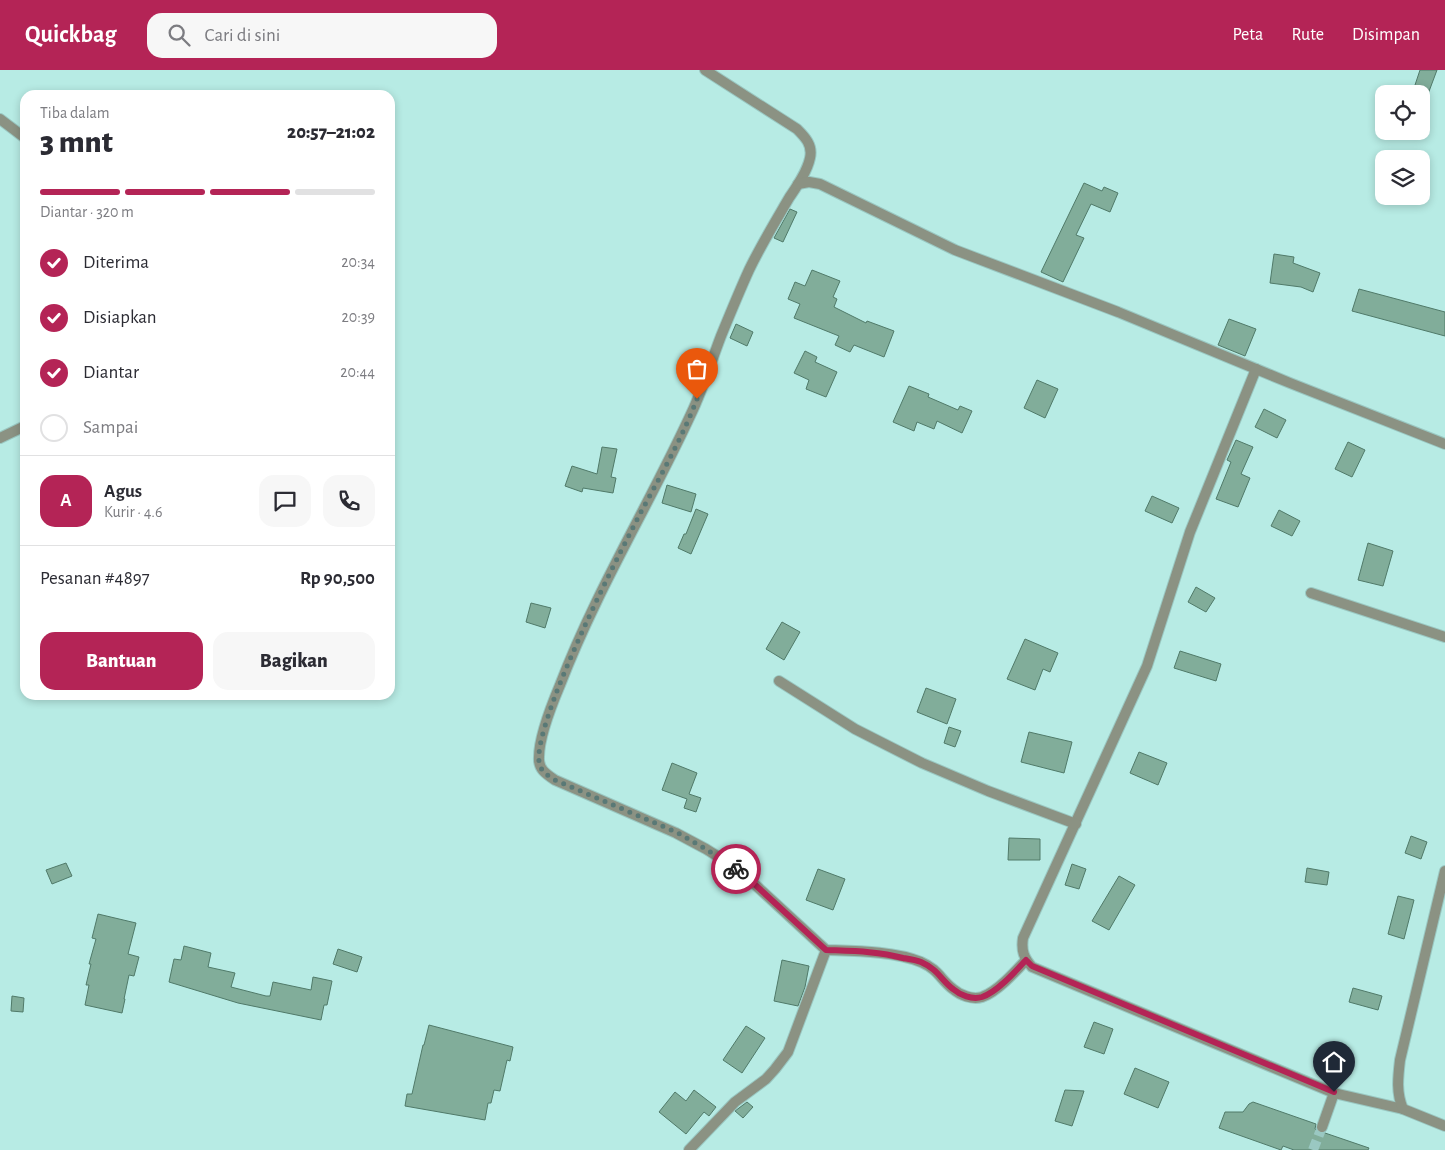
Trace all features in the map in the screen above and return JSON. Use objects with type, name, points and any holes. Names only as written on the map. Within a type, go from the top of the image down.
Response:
[{"type":"street","points":[[705,70],[797,129],[806,137],[811,148],[810,158],[798,184],[749,270],[692,412],[592,610],[576,646],[552,706],[540,746],[538,759],[540,768],[546,775],[555,780],[676,832],[725,861],[750,880],[826,950],[885,953],[920,962],[936,970],[953,990],[964,996],[974,998],[991,992],[1026,960]]},
{"type":"street","points":[[0,119],[20,134]]},
{"type":"street","points":[[798,184],[809,182],[820,184],[956,250],[1118,312],[1445,444]]},
{"type":"street","points":[[1256,369],[1190,532],[1147,666],[1023,938],[1023,953],[1026,960],[1032,966],[1334,1092],[1403,1109],[1445,1126]]},
{"type":"street","points":[[0,438],[20,428]]},
{"type":"street","points":[[1311,593],[1445,637]]},
{"type":"street","points":[[779,682],[855,729],[922,762],[988,791],[1076,824]]},
{"type":"street","points":[[1403,1109],[1398,1092],[1400,1060],[1445,871]]},
{"type":"street","points":[[689,1150],[735,1102],[766,1079],[788,1052],[826,950]]},
{"type":"street","points":[[1322,1127],[1334,1092]]},
{"type":"building","points":[[1420,70],[1437,70],[1430,89],[1430,85],[1415,85]]},
{"type":"building","points":[[1084,183],[1102,191],[1104,187],[1118,193],[1110,212],[1091,204],[1076,235],[1084,238],[1063,282],[1041,272]]},
{"type":"building","points":[[790,209],[797,212],[783,242],[774,238]]},
{"type":"building","points":[[1274,254],[1294,257],[1293,263],[1320,273],[1313,292],[1301,287],[1270,283]]},
{"type":"building","points":[[812,270],[840,281],[833,297],[837,299],[834,307],[866,323],[867,321],[894,331],[884,357],[854,345],[850,352],[835,345],[839,336],[794,318],[800,304],[788,299],[795,282],[805,286]]},
{"type":"building","points":[[1359,289],[1445,312],[1445,336],[1352,311]]},
{"type":"building","points":[[1229,319],[1256,329],[1245,356],[1218,345]]},
{"type":"building","points":[[736,324],[753,332],[747,346],[730,338]]},
{"type":"building","points":[[805,351],[817,357],[815,362],[837,372],[826,397],[806,389],[809,380],[794,373]]},
{"type":"building","points":[[1037,380],[1058,389],[1045,418],[1024,408]]},
{"type":"building","points":[[909,386],[929,394],[928,397],[958,410],[960,406],[972,411],[962,433],[937,421],[934,429],[917,422],[914,431],[893,422]]},
{"type":"building","points":[[1264,409],[1286,420],[1277,438],[1255,427]]},
{"type":"building","points":[[1236,440],[1253,447],[1241,474],[1250,478],[1238,507],[1216,499],[1231,462],[1227,460]]},
{"type":"building","points":[[1348,442],[1365,450],[1352,477],[1335,469]]},
{"type":"building","points":[[602,447],[617,449],[611,477],[616,478],[613,493],[583,488],[582,492],[565,486],[572,466],[597,474]]},
{"type":"building","points":[[667,485],[696,494],[691,512],[662,503]]},
{"type":"building","points":[[1152,496],[1179,508],[1172,523],[1145,511]]},
{"type":"building","points":[[696,509],[708,514],[691,554],[678,548]]},
{"type":"building","points":[[1279,510],[1300,521],[1292,536],[1271,526]]},
{"type":"building","points":[[1368,543],[1393,551],[1383,586],[1358,580]]},
{"type":"building","points":[[1196,587],[1215,598],[1206,612],[1188,602]]},
{"type":"building","points":[[531,603],[551,608],[545,628],[526,622]]},
{"type":"building","points":[[782,622],[800,632],[784,660],[766,649]]},
{"type":"building","points":[[1025,639],[1058,653],[1050,672],[1043,669],[1035,690],[1007,679]]},
{"type":"building","points":[[1180,651],[1221,664],[1216,681],[1174,668]]},
{"type":"building","points":[[926,688],[956,699],[947,724],[917,712]]},
{"type":"building","points":[[949,727],[961,731],[955,747],[944,743]]},
{"type":"building","points":[[1029,732],[1072,742],[1064,773],[1021,762]]},
{"type":"building","points":[[1139,752],[1167,763],[1158,785],[1130,773]]},
{"type":"building","points":[[672,763],[697,773],[689,794],[701,798],[696,812],[684,808],[687,799],[662,790]]},
{"type":"building","points":[[1411,836],[1427,842],[1421,859],[1405,853]]},
{"type":"building","points":[[1009,838],[1040,839],[1040,860],[1008,860]]},
{"type":"building","points":[[66,863],[72,876],[52,884],[46,870]]},
{"type":"building","points":[[1072,864],[1086,869],[1079,889],[1065,885]]},
{"type":"building","points":[[1307,868],[1329,872],[1327,885],[1305,882]]},
{"type":"building","points":[[818,869],[845,879],[833,910],[806,900]]},
{"type":"building","points":[[1119,876],[1135,885],[1109,930],[1092,921]]},
{"type":"building","points":[[1398,896],[1414,900],[1404,939],[1388,934]]},
{"type":"building","points":[[98,914],[136,923],[128,954],[139,957],[134,976],[129,975],[122,1013],[85,1005],[89,985],[86,985],[91,964],[89,964],[96,939],[92,938]]},
{"type":"building","points":[[184,946],[211,953],[208,967],[235,973],[231,987],[266,996],[270,996],[273,982],[311,990],[313,977],[332,981],[327,1005],[324,1005],[321,1020],[238,1003],[169,982],[174,959],[181,960]]},
{"type":"building","points":[[338,949],[362,957],[357,972],[333,964]]},
{"type":"building","points":[[782,960],[809,966],[805,987],[798,1006],[774,1001]]},
{"type":"building","points":[[1353,988],[1382,996],[1378,1010],[1349,1002]]},
{"type":"building","points":[[12,996],[24,998],[23,1012],[11,1011]]},
{"type":"building","points":[[1094,1022],[1113,1029],[1104,1054],[1084,1047]]},
{"type":"building","points":[[429,1025],[513,1047],[510,1061],[507,1060],[500,1091],[494,1090],[491,1103],[488,1103],[485,1120],[405,1106],[407,1094],[412,1094]]},
{"type":"building","points":[[746,1026],[765,1038],[742,1073],[723,1060]]},
{"type":"building","points":[[1135,1068],[1169,1082],[1158,1108],[1124,1094]]},
{"type":"building","points":[[694,1090],[716,1107],[709,1116],[704,1112],[686,1134],[659,1112],[675,1092],[686,1101]]},
{"type":"building","points":[[1065,1090],[1084,1091],[1072,1126],[1055,1121]]},
{"type":"building","points":[[747,1102],[753,1107],[743,1118],[735,1111]]},
{"type":"building","points":[[1253,1102],[1316,1124],[1315,1129],[1319,1133],[1325,1133],[1369,1148],[1368,1150],[1294,1150],[1283,1146],[1281,1150],[1219,1128],[1225,1112],[1243,1112]]},
{"type":"tunnel","points":[[1313,1150],[1322,1127]]},
{"type":"way so far","points":[[697,399],[675,448],[592,610],[568,664],[552,706],[538,759],[540,768],[546,775],[676,832],[736,869]]},
{"type":"route","points":[[736,869],[826,950],[885,953],[920,962],[936,970],[953,990],[964,996],[974,998],[991,992],[1026,960],[1032,966],[1334,1092]]}]
